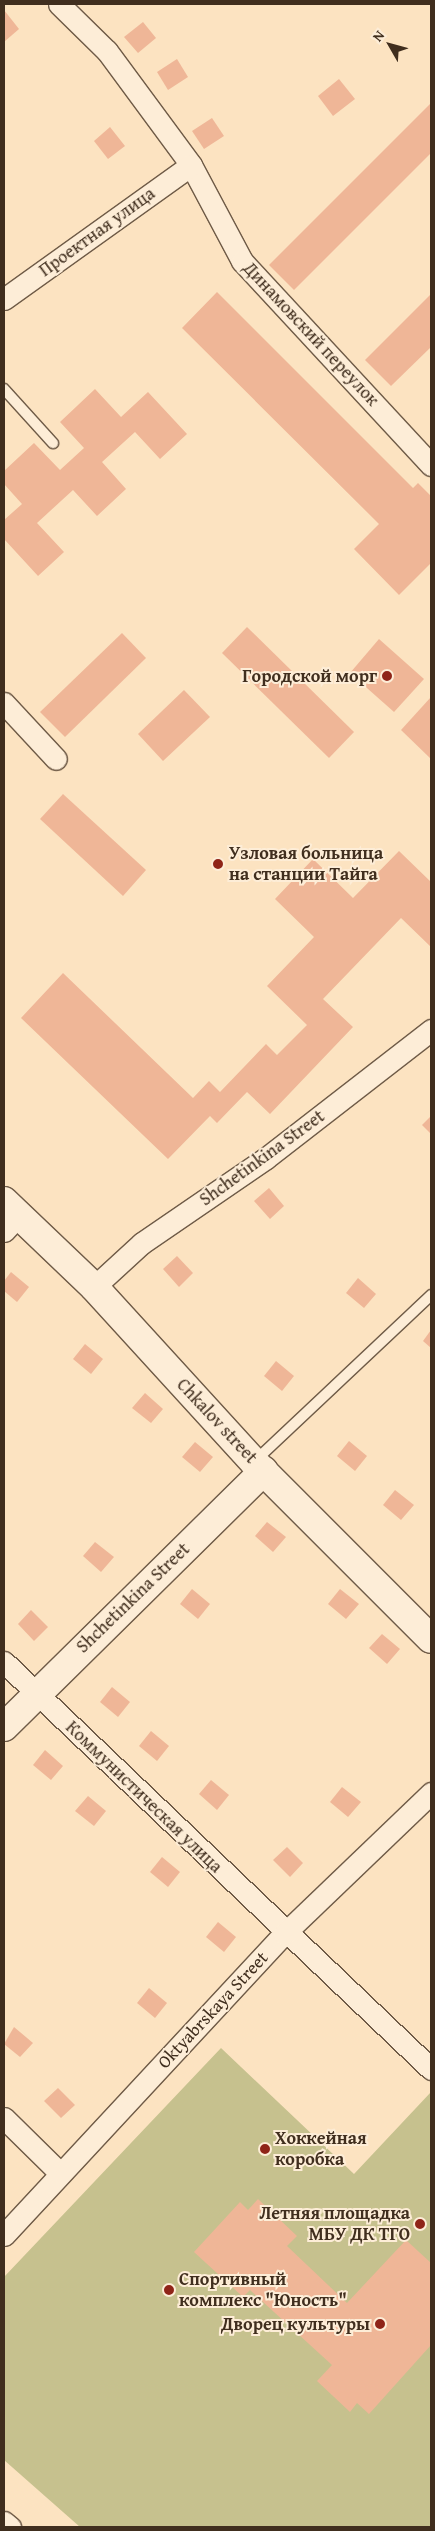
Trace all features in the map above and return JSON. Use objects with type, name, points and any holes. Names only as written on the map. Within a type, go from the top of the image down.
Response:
[{"type":"street","name":"Динамовский переулок","points":[[59,4],[106,51],[190,165],[242,261],[431,465]]},
{"type":"street","name":"Проектная улица","points":[[4,299],[190,165]]},
{"type":"street","points":[[4,703],[56,759]]},
{"type":"street","name":"Shchetinkina Street","points":[[94,1287],[142,1243],[266,1158],[431,1030]]},
{"type":"street","name":"Chkalov street","points":[[8,1216],[94,1287],[259,1466],[431,1639]]},
{"type":"street","name":"Shchetinkina Street","points":[[4,1727],[36,1692],[259,1466]]},
{"type":"street","name":"Коммунистическая улица","points":[[4,1662],[284,1934],[431,2069]]},
{"type":"street","name":"Oktyabrskaya Street","points":[[4,2235],[60,2172],[284,1934],[431,1793]]},
{"type":"street","points":[[4,2118],[60,2172]]},
{"type":"street","points":[[4,2522],[10,2527]]},
{"type":"lane","points":[[4,389],[53,443]]},
{"type":"lane","points":[[259,1466],[431,1295]]},
{"type":"shaded area","name":"Спортивный комплекс \"Юность\"","points":[[221,2048],[354,2174],[431,2092],[431,2527],[80,2527],[4,2460],[4,2277]]},
{"type":"building","points":[[4,10],[19,29],[4,42]]},
{"type":"building","points":[[143,22],[156,38],[138,53],[124,37]]},
{"type":"building","points":[[177,59],[188,77],[168,90],[157,72]]},
{"type":"building","points":[[339,79],[355,99],[333,116],[318,96]]},
{"type":"building","points":[[431,103],[431,153],[294,290],[269,265]]},
{"type":"building","points":[[212,118],[224,136],[204,149],[192,131]]},
{"type":"building","points":[[110,127],[125,146],[108,159],[94,141]]},
{"type":"building","points":[[217,292],[413,488],[418,483],[431,496],[431,563],[399,595],[354,549],[379,524],[182,328]]},
{"type":"building","points":[[431,294],[431,347],[391,386],[365,360]]},
{"type":"building","points":[[95,389],[121,417],[148,392],[187,434],[160,459],[135,432],[102,462],[126,489],[97,516],[73,490],[37,523],[64,552],[38,576],[4,539],[4,520],[22,504],[4,484],[4,471],[34,443],[60,470],[84,448],[60,422]]},
{"type":"building","points":[[247,627],[354,732],[329,758],[222,653]]},
{"type":"building","points":[[122,633],[146,658],[65,737],[40,712]]},
{"type":"building","name":"Городской морг","points":[[379,639],[424,679],[394,712],[350,673]]},
{"type":"building","points":[[184,690],[210,717],[163,761],[138,734]]},
{"type":"building","points":[[431,697],[431,759],[401,730]]},
{"type":"building","points":[[63,794],[146,870],[123,896],[40,819]]},
{"type":"building","name":"Узловая больница на станции Тайга","points":[[399,851],[431,882],[431,947],[401,918],[323,999],[353,1027],[270,1114],[247,1092],[217,1123],[210,1116],[168,1159],[21,1018],[63,973],[193,1098],[209,1081],[220,1092],[266,1044],[277,1055],[307,1025],[267,986],[314,937],[275,899],[313,859],[353,898]]},
{"type":"building","points":[[431,1116],[431,1134],[422,1125]]},
{"type":"building","points":[[269,1188],[284,1206],[270,1219],[254,1201]]},
{"type":"building","points":[[177,1256],[193,1273],[179,1287],[163,1269]]},
{"type":"building","points":[[11,1272],[29,1287],[17,1302],[4,1291],[4,1281]]},
{"type":"building","points":[[358,1278],[376,1294],[364,1308],[346,1293]]},
{"type":"building","points":[[431,1330],[431,1348],[423,1341]]},
{"type":"building","points":[[85,1344],[103,1359],[91,1374],[73,1359]]},
{"type":"building","points":[[276,1361],[294,1376],[282,1391],[264,1376]]},
{"type":"building","points":[[145,1393],[163,1409],[151,1423],[132,1408]]},
{"type":"building","points":[[349,1441],[367,1456],[355,1471],[337,1456]]},
{"type":"building","points":[[195,1442],[213,1457],[200,1472],[182,1457]]},
{"type":"building","points":[[395,1490],[414,1505],[401,1520],[383,1505]]},
{"type":"building","points":[[267,1522],[286,1537],[273,1552],[255,1536]]},
{"type":"building","points":[[95,1542],[114,1557],[101,1572],[83,1556]]},
{"type":"building","points":[[192,1589],[210,1604],[198,1619],[180,1604]]},
{"type":"building","points":[[340,1589],[359,1604],[346,1619],[328,1604]]},
{"type":"building","points":[[31,1610],[48,1627],[34,1641],[18,1624]]},
{"type":"building","points":[[382,1634],[400,1649],[387,1664],[369,1648]]},
{"type":"building","points":[[112,1687],[130,1702],[118,1717],[100,1702]]},
{"type":"building","points":[[151,1731],[169,1746],[157,1761],[139,1746]]},
{"type":"building","points":[[45,1750],[63,1766],[51,1780],[33,1765]]},
{"type":"building","points":[[211,1780],[229,1795],[217,1810],[199,1794]]},
{"type":"building","points":[[342,1787],[361,1802],[348,1817],[330,1802]]},
{"type":"building","points":[[88,1796],[106,1811],[94,1826],[75,1811]]},
{"type":"building","points":[[287,1847],[303,1863],[290,1877],[273,1860]]},
{"type":"building","points":[[162,1857],[180,1872],[168,1887],[150,1872]]},
{"type":"building","points":[[218,1922],[236,1937],[224,1952],[206,1937]]},
{"type":"building","points":[[149,1988],[167,2003],[155,2018],[137,2003]]},
{"type":"building","points":[[14,2027],[33,2043],[20,2057],[4,2044]]},
{"type":"building","points":[[58,2088],[75,2105],[61,2118],[44,2101]]},
{"type":"building","points":[[258,2199],[297,2236],[287,2246],[347,2303],[406,2240],[431,2263],[431,2345],[369,2414],[357,2403],[350,2412],[317,2381],[332,2365],[250,2290],[243,2297],[194,2252],[240,2202],[248,2210]]},
{"type":"place","name":"Городской морг","points":[[387,676]]},
{"type":"place","name":"Узловая больница на станции Тайга","points":[[218,864]]},
{"type":"place","name":"Хоккейная коробка","points":[[265,2149]]},
{"type":"place","name":"Летняя площадка МБУ ДК ТГО","points":[[420,2224]]},
{"type":"place","name":"Спортивный комплекс \"Юность\"","points":[[169,2290]]},
{"type":"place","name":"Дворец культуры","points":[[380,2324]]}]
